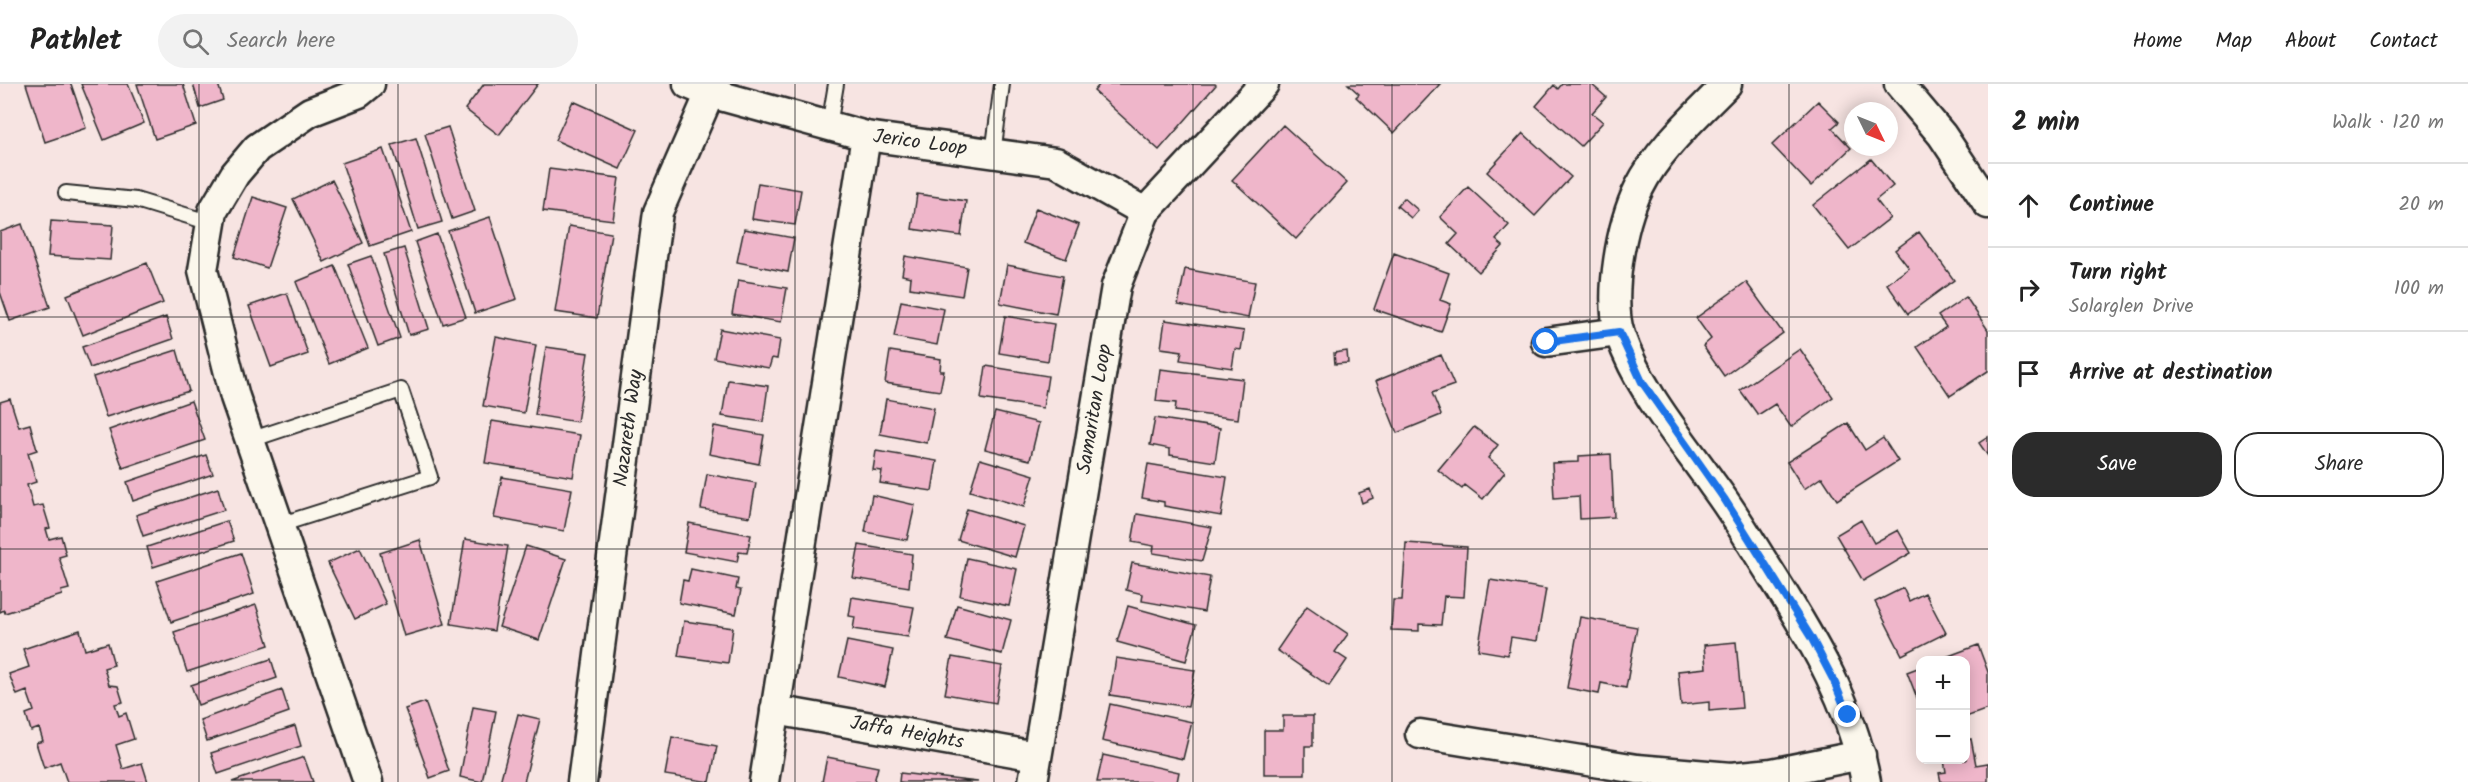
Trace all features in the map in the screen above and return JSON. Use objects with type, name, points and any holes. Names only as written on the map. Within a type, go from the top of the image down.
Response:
[{"type":"street","points":[[368,782],[235,397],[203,270],[213,212],[235,174],[257,148],[310,112],[359,93],[370,84]]},
{"type":"street","name":"Samaritan Loop","points":[[1034,769],[1116,286],[1145,212],[1263,84]]},
{"type":"street","points":[[1420,734],[1637,769],[1731,777],[1864,769],[1834,681],[1812,639],[1725,500],[1642,382],[1619,332],[1616,306],[1617,271],[1628,219],[1638,189],[1656,161],[1727,84]]},
{"type":"street","points":[[1899,84],[1942,135],[1988,204]]},
{"type":"street","name":"Jerico Loop","points":[[704,87],[866,136],[1056,162],[1145,212]]},
{"type":"street","name":"Nazareth Way","points":[[582,782],[658,212],[704,87]]},
{"type":"street","points":[[764,782],[866,136]]},
{"type":"street","points":[[1546,342],[1619,332]]},
{"type":"street","name":"Jaffa Heights","points":[[775,710],[1034,769]]},
{"type":"lane","points":[[829,126],[836,84]]},
{"type":"lane","points":[[993,154],[1002,84]]},
{"type":"lane","points":[[66,193],[136,200],[211,223]]},
{"type":"lane","points":[[250,440],[401,390],[430,477],[279,525]]},
{"type":"building","points":[[26,84],[71,84],[86,128],[45,142]]},
{"type":"building","points":[[81,84],[128,84],[144,123],[104,140]]},
{"type":"building","points":[[137,84],[183,84],[196,125],[155,139]]},
{"type":"building","points":[[193,84],[218,84],[223,100],[200,108]]},
{"type":"building","points":[[484,84],[538,84],[499,135],[465,109]]},
{"type":"building","points":[[1100,84],[1216,85],[1159,150],[1094,91]]},
{"type":"building","points":[[1348,84],[1440,84],[1394,133],[1356,97],[1359,94]]},
{"type":"building","points":[[1562,84],[1591,84],[1606,97],[1592,113],[1603,122],[1581,146],[1536,106],[1554,85],[1558,89]]},
{"type":"building","points":[[573,101],[638,130],[620,169],[555,140]]},
{"type":"building","points":[[1818,101],[1839,122],[1832,128],[1844,141],[1844,155],[1811,186],[1772,145]]},
{"type":"building","points":[[1283,125],[1347,183],[1296,239],[1232,180]]},
{"type":"building","points":[[448,127],[475,211],[452,219],[425,134]]},
{"type":"building","points":[[1523,133],[1571,177],[1535,216],[1487,172]]},
{"type":"building","points":[[416,138],[442,222],[418,229],[392,145]]},
{"type":"building","points":[[383,149],[411,232],[370,246],[342,163]]},
{"type":"building","points":[[1871,159],[1893,186],[1876,200],[1890,218],[1849,250],[1813,205]]},
{"type":"building","points":[[549,169],[619,178],[613,220],[543,211]]},
{"type":"building","points":[[332,180],[363,243],[324,262],[293,199]]},
{"type":"building","points":[[758,183],[801,190],[795,225],[752,219]]},
{"type":"building","points":[[1468,187],[1509,225],[1496,240],[1503,246],[1479,272],[1449,244],[1458,234],[1440,217]]},
{"type":"building","points":[[917,194],[966,201],[961,236],[912,229]]},
{"type":"building","points":[[253,197],[287,208],[267,268],[234,257]]},
{"type":"building","points":[[1404,198],[1418,210],[1411,218],[1397,206]]},
{"type":"building","points":[[1036,208],[1079,225],[1066,259],[1023,243]]},
{"type":"building","points":[[490,217],[517,299],[475,313],[448,231]]},
{"type":"building","points":[[51,221],[113,225],[110,260],[48,256]]},
{"type":"building","points":[[22,224],[50,307],[10,321],[0,292],[0,232]]},
{"type":"building","points":[[569,226],[611,233],[597,318],[555,312]]},
{"type":"building","points":[[744,229],[794,238],[788,272],[737,262]]},
{"type":"building","points":[[1919,232],[1954,280],[1908,314],[1887,284],[1909,268],[1895,250]]},
{"type":"building","points":[[437,234],[466,317],[443,324],[415,242]]},
{"type":"building","points":[[404,248],[429,329],[409,335],[384,254]]},
{"type":"building","points":[[1394,253],[1449,273],[1440,300],[1451,304],[1441,332],[1374,309]]},
{"type":"building","points":[[371,256],[400,338],[378,346],[348,264]]},
{"type":"building","points":[[905,256],[967,267],[962,296],[910,288],[911,277],[902,275]]},
{"type":"building","points":[[147,263],[163,303],[83,335],[67,295]]},
{"type":"building","points":[[1007,265],[1063,276],[1056,314],[1000,303]]},
{"type":"building","points":[[335,266],[368,348],[329,364],[296,282]]},
{"type":"building","points":[[1185,269],[1255,282],[1248,318],[1178,305]]},
{"type":"building","points":[[738,280],[787,288],[781,322],[732,314]]},
{"type":"building","points":[[1746,282],[1783,333],[1724,376],[1703,346],[1711,339],[1696,318]]},
{"type":"building","points":[[287,293],[308,354],[271,367],[249,306]]},
{"type":"building","points":[[1966,297],[1988,330],[1988,371],[1950,396],[1917,347],[1946,327],[1938,316]]},
{"type":"building","points":[[901,301],[944,309],[937,345],[894,337]]},
{"type":"building","points":[[1005,316],[1054,324],[1048,361],[999,353]]},
{"type":"building","points":[[166,317],[173,339],[90,368],[82,347]]},
{"type":"building","points":[[1165,320],[1244,331],[1241,350],[1235,349],[1232,368],[1180,360],[1182,351],[1161,348]]},
{"type":"building","points":[[720,329],[780,340],[777,359],[772,358],[769,368],[714,358]]},
{"type":"building","points":[[496,337],[536,345],[524,413],[483,406]]},
{"type":"building","points":[[546,347],[588,353],[577,422],[535,415]]},
{"type":"building","points":[[1800,349],[1833,397],[1791,427],[1775,404],[1758,415],[1740,390]]},
{"type":"building","points":[[177,350],[189,391],[106,417],[93,377]]},
{"type":"building","points":[[890,351],[941,359],[940,371],[944,371],[940,391],[885,383]]},
{"type":"building","points":[[1347,351],[1348,363],[1335,364],[1334,353]]},
{"type":"building","points":[[1441,355],[1454,385],[1432,393],[1441,415],[1397,433],[1376,381]]},
{"type":"building","points":[[986,366],[1048,376],[1043,408],[981,399]]},
{"type":"building","points":[[1160,369],[1243,379],[1238,419],[1175,411],[1176,403],[1156,401]]},
{"type":"building","points":[[728,380],[768,386],[763,422],[722,416]]},
{"type":"building","points":[[10,399],[19,427],[30,424],[37,450],[28,453],[36,482],[27,485],[33,507],[43,505],[50,528],[46,529],[49,539],[61,536],[66,555],[59,557],[69,589],[61,591],[62,595],[5,613],[4,610],[0,612],[0,402]]},
{"type":"building","points":[[886,399],[934,408],[927,443],[880,434]]},
{"type":"building","points":[[191,401],[205,440],[123,468],[109,430]]},
{"type":"building","points":[[995,412],[1039,423],[1030,460],[985,449]]},
{"type":"building","points":[[1155,418],[1220,428],[1215,462],[1170,455],[1170,449],[1150,445]]},
{"type":"building","points":[[492,421],[580,435],[573,477],[485,463]]},
{"type":"building","points":[[1848,423],[1865,450],[1883,438],[1898,461],[1837,500],[1822,477],[1804,489],[1787,462]]},
{"type":"building","points":[[714,426],[764,435],[759,464],[709,454]]},
{"type":"building","points":[[1474,427],[1498,445],[1488,458],[1505,472],[1483,499],[1465,485],[1462,489],[1438,470]]},
{"type":"building","points":[[1988,437],[1988,456],[1979,443]]},
{"type":"building","points":[[876,451],[937,461],[932,491],[880,483],[882,471],[873,470]]},
{"type":"building","points":[[1611,454],[1614,517],[1580,519],[1579,496],[1554,498],[1552,463],[1579,462],[1579,456]]},
{"type":"building","points":[[206,455],[213,474],[133,501],[127,482]]},
{"type":"building","points":[[980,459],[1034,475],[1024,507],[970,491]]},
{"type":"building","points":[[1148,464],[1227,477],[1221,516],[1164,506],[1164,502],[1142,498]]},
{"type":"building","points":[[707,474],[756,483],[750,517],[701,509]]},
{"type":"building","points":[[502,477],[572,489],[564,531],[494,518]]},
{"type":"building","points":[[218,488],[224,510],[143,536],[136,515]]},
{"type":"building","points":[[1370,489],[1373,498],[1362,503],[1359,493]]},
{"type":"building","points":[[872,495],[915,505],[907,540],[865,532]]},
{"type":"building","points":[[967,509],[1024,526],[1015,557],[958,540]]},
{"type":"building","points":[[1137,514],[1212,527],[1202,561],[1153,553],[1154,546],[1132,542]]},
{"type":"building","points":[[1861,520],[1874,543],[1898,530],[1911,553],[1863,581],[1836,535]]},
{"type":"building","points":[[227,521],[234,541],[153,567],[147,547]]},
{"type":"building","points":[[689,523],[751,535],[747,553],[739,552],[737,562],[684,552]]},
{"type":"building","points":[[465,539],[508,546],[494,631],[451,624]]},
{"type":"building","points":[[420,540],[445,624],[404,636],[380,553]]},
{"type":"building","points":[[1406,543],[1467,547],[1464,597],[1444,596],[1441,625],[1419,624],[1419,631],[1391,630],[1393,600],[1402,600]]},
{"type":"building","points":[[859,545],[912,554],[909,587],[853,578]]},
{"type":"building","points":[[526,546],[566,559],[539,640],[499,627]]},
{"type":"building","points":[[360,548],[386,604],[355,619],[328,563]]},
{"type":"building","points":[[241,553],[254,594],[171,622],[157,581]]},
{"type":"building","points":[[967,558],[1017,569],[1009,606],[960,596]]},
{"type":"building","points":[[1132,563],[1210,577],[1204,612],[1142,601],[1143,594],[1126,590]]},
{"type":"building","points":[[691,569],[738,579],[736,589],[741,590],[736,614],[679,603],[683,580],[688,581]]},
{"type":"building","points":[[1490,580],[1546,589],[1537,641],[1511,637],[1508,655],[1478,650]]},
{"type":"building","points":[[1903,588],[1909,601],[1925,593],[1946,633],[1902,655],[1875,602]]},
{"type":"building","points":[[852,597],[914,607],[908,637],[853,629],[855,617],[849,616]]},
{"type":"building","points":[[256,605],[269,645],[187,672],[174,632]]},
{"type":"building","points":[[957,605],[1011,620],[1002,654],[947,640]]},
{"type":"building","points":[[1128,606],[1196,625],[1186,661],[1117,642]]},
{"type":"building","points":[[1307,606],[1348,634],[1335,652],[1347,660],[1329,686],[1277,650]]},
{"type":"building","points":[[1580,617],[1637,627],[1626,688],[1601,683],[1599,694],[1567,688]]},
{"type":"building","points":[[684,621],[733,628],[728,663],[678,656]]},
{"type":"building","points":[[80,630],[85,650],[108,643],[114,665],[104,668],[109,685],[118,686],[123,702],[115,704],[119,716],[126,713],[134,739],[116,745],[123,769],[142,763],[148,782],[67,782],[60,762],[44,768],[36,743],[43,741],[39,728],[31,731],[26,714],[34,711],[27,691],[17,695],[9,674],[29,667],[23,649]]},
{"type":"building","points":[[847,641],[893,650],[885,687],[839,677]]},
{"type":"building","points":[[1736,642],[1742,708],[1709,711],[1709,702],[1681,705],[1678,671],[1706,668],[1704,645]]},
{"type":"building","points":[[1978,645],[1988,672],[1988,709],[1970,716],[1970,656],[1949,656]]},
{"type":"building","points":[[952,657],[1002,666],[996,703],[945,694]]},
{"type":"building","points":[[1116,658],[1195,670],[1188,707],[1110,695]]},
{"type":"building","points":[[271,659],[277,678],[198,705],[191,685]]},
{"type":"building","points":[[1916,669],[1916,695],[1907,672]]},
{"type":"building","points":[[282,690],[289,712],[207,741],[200,720]]},
{"type":"building","points":[[425,702],[449,771],[430,778],[405,709]]},
{"type":"building","points":[[1110,704],[1192,722],[1183,759],[1102,741]]},
{"type":"building","points":[[473,707],[496,711],[482,782],[460,777]]},
{"type":"building","points":[[518,714],[540,719],[524,782],[500,782]]},
{"type":"building","points":[[1283,716],[1313,716],[1313,746],[1305,746],[1305,774],[1264,774],[1264,730],[1283,730]]},
{"type":"building","points":[[295,726],[301,746],[218,774],[211,753]]},
{"type":"building","points":[[672,737],[717,746],[710,782],[665,775]]},
{"type":"building","points":[[1970,739],[1976,765],[1988,763],[1988,782],[1941,782],[1939,773],[1946,772],[1945,764],[1970,764]]},
{"type":"building","points":[[1103,755],[1179,772],[1177,782],[1097,782]]},
{"type":"building","points":[[304,757],[313,782],[232,782]]},
{"type":"building","points":[[827,757],[878,767],[874,782],[822,782]]},
{"type":"building","points":[[900,773],[978,782],[899,782]]},
{"type":"route","points":[[1546,342],[1619,332],[1628,356],[1642,382],[1667,421],[1725,500],[1812,639],[1834,681],[1848,715]]}]
